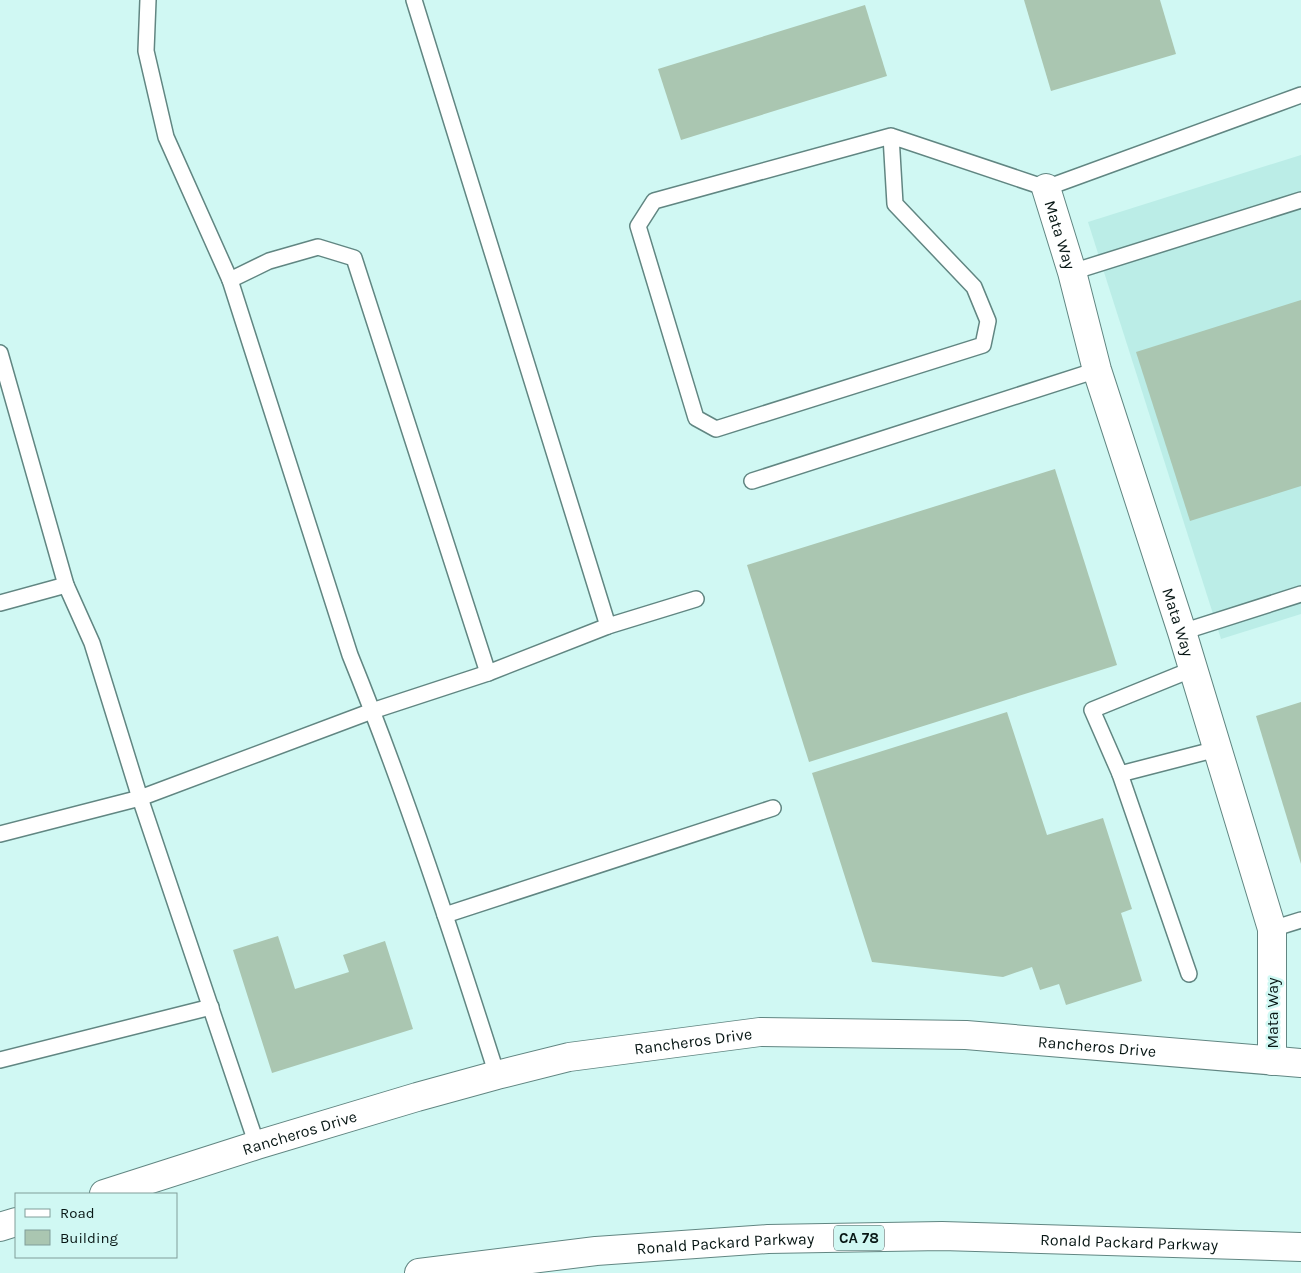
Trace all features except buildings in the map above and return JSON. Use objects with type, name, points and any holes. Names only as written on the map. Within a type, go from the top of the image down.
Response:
[{"type":"main road","name":"Mata Way","points":[[1046,188],[1072,272],[1097,370],[1182,632],[1272,929],[1272,1061]]},
{"type":"main road","name":"Rancheros Drive","points":[[107,1193],[257,1145],[497,1075],[569,1057],[760,1032],[966,1035],[1301,1063]]},
{"type":"main road","points":[[0,1227],[15,1222]]},
{"type":"main road","name":"Ronald Packard Parkway","points":[[419,1273],[596,1251],[768,1240],[942,1236],[1301,1247]]},
{"type":"lane","points":[[148,0],[146,51],[166,137],[230,280],[350,655],[445,915],[497,1075]]},
{"type":"lane","points":[[414,0],[608,626]]},
{"type":"lane","points":[[891,136],[895,204],[974,287],[988,321],[983,345],[716,429],[696,418],[638,226],[654,201],[891,136],[1046,188],[1301,95]]},
{"type":"lane","points":[[1072,272],[1301,200]]},
{"type":"lane","points":[[230,280],[269,261],[318,247],[354,258],[488,673]]},
{"type":"lane","points":[[0,353],[66,585],[92,643],[140,798],[257,1145]]},
{"type":"lane","points":[[752,481],[1097,370]]},
{"type":"lane","points":[[0,603],[66,585]]},
{"type":"lane","points":[[1182,632],[1301,594]]},
{"type":"lane","points":[[0,834],[140,798],[372,711],[488,673],[608,626],[696,599]]},
{"type":"lane","points":[[1189,974],[1120,774],[1092,710],[1193,669]]},
{"type":"lane","points":[[1120,774],[1217,749]]},
{"type":"lane","points":[[445,915],[773,808]]},
{"type":"lane","points":[[1272,929],[1301,920]]},
{"type":"lane","points":[[0,1060],[211,1006]]},
{"type":"shaded area","points":[[1301,155],[1301,614],[1221,639],[1088,222]]}]
